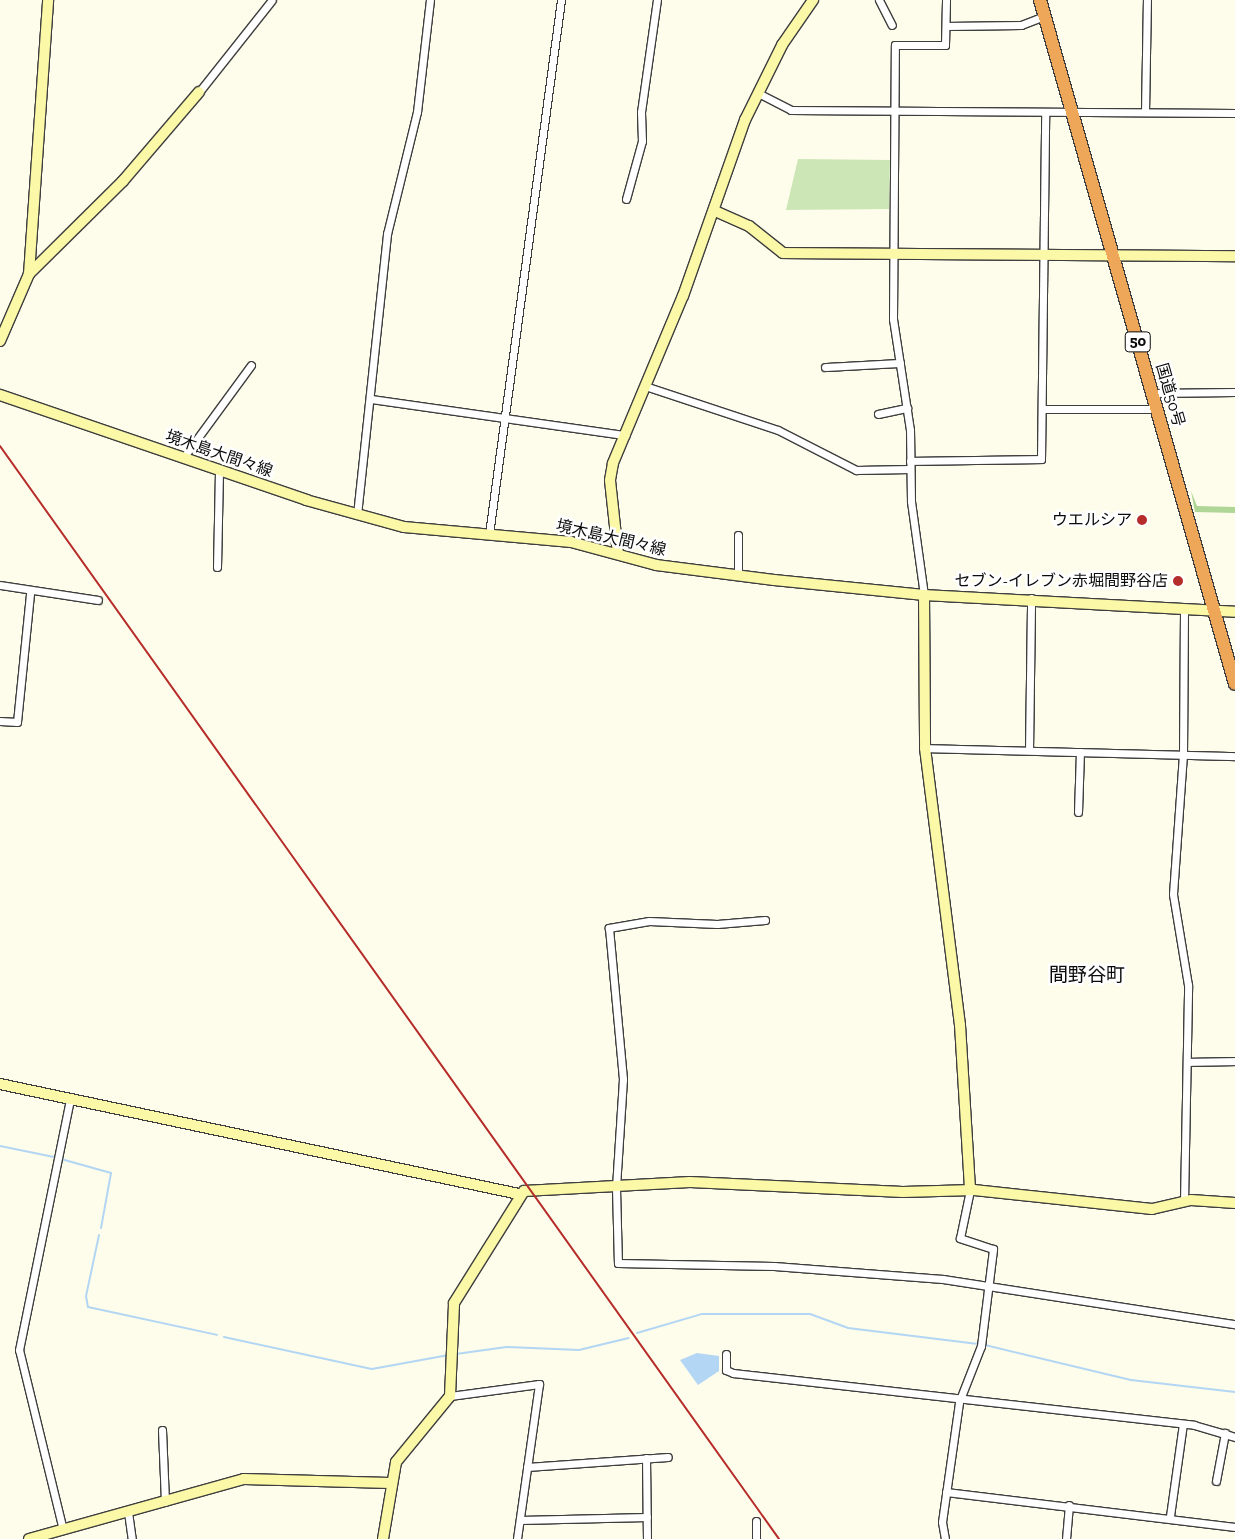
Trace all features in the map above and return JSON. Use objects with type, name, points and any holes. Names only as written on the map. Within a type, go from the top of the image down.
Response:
[{"type":"highway","name":"国道50号","points":[[1040,0],[1235,684]]},
{"type":"street","points":[[0,341],[29,274],[48,0]]},
{"type":"street","points":[[29,274],[123,182],[199,92],[272,0]]},
{"type":"street","points":[[357,515],[371,399],[387,234],[417,112],[430,0]]},
{"type":"street","points":[[489,534],[560,0]]},
{"type":"street","points":[[626,199],[642,141],[641,112],[657,0]]},
{"type":"street","points":[[618,554],[610,475],[624,435],[715,211],[758,93],[782,46],[813,0]]},
{"type":"street","points":[[879,0],[892,25]]},
{"type":"street","points":[[945,1539],[946,1492],[959,1398],[981,1346],[993,1246],[960,1238],[970,1190],[960,1025],[925,748],[924,595],[910,469],[907,408],[893,319],[892,254],[895,45],[945,44],[946,0]]},
{"type":"street","points":[[1145,112],[1147,0]]},
{"type":"street","points":[[946,26],[1021,25],[1044,16]]},
{"type":"street","points":[[758,93],[789,110],[1235,113]]},
{"type":"street","points":[[910,461],[1039,460],[1042,410],[1045,112]]},
{"type":"street","points":[[715,211],[749,226],[783,254],[1235,256]]},
{"type":"street","points":[[825,367],[900,363]]},
{"type":"street","points":[[183,458],[251,365]]},
{"type":"street","points":[[645,386],[778,430],[856,470],[910,469]]},
{"type":"street","points":[[1153,393],[1235,392]]},
{"type":"street","name":"境木島大間々線","points":[[0,395],[357,515],[414,528],[571,542],[656,565],[738,576],[924,595],[1032,598],[1235,612]]},
{"type":"street","points":[[371,399],[504,420],[624,435]]},
{"type":"street","points":[[878,414],[907,408]]},
{"type":"street","points":[[1042,410],[1158,409]]},
{"type":"street","points":[[217,566],[219,470]]},
{"type":"street","points":[[738,535],[738,576]]},
{"type":"street","points":[[0,586],[30,592],[98,600]]},
{"type":"street","points":[[0,721],[17,722],[30,592]]},
{"type":"street","points":[[1029,750],[1032,598]]},
{"type":"street","points":[[1184,608],[1183,755],[1173,894],[1188,985],[1187,1062],[1182,1161],[1184,1202]]},
{"type":"street","points":[[925,748],[1235,756]]},
{"type":"street","points":[[1078,812],[1080,752]]},
{"type":"street","points":[[765,920],[717,924],[643,922],[609,928],[623,1079],[616,1188],[618,1263],[774,1266],[989,1285],[1235,1324]]},
{"type":"street","points":[[1187,1062],[1235,1062]]},
{"type":"street","points":[[0,1084],[519,1194],[546,1187],[616,1188],[656,1182],[909,1192],[970,1190],[1131,1208],[1165,1208],[1184,1202],[1235,1203]]},
{"type":"street","points":[[63,1530],[19,1350],[70,1099]]},
{"type":"street","points":[[383,1539],[390,1483],[404,1449],[450,1396],[454,1303],[519,1194]]},
{"type":"street","points":[[726,1354],[728,1372],[1183,1424],[1235,1437]]},
{"type":"street","points":[[450,1396],[539,1384],[517,1539]]},
{"type":"street","points":[[1170,1516],[1183,1424]]},
{"type":"street","points":[[162,1430],[164,1502]]},
{"type":"street","points":[[1216,1481],[1225,1433]]},
{"type":"street","points":[[528,1467],[668,1457]]},
{"type":"street","points":[[646,1458],[647,1539]]},
{"type":"street","points":[[29,1539],[244,1479],[390,1483]]},
{"type":"street","points":[[946,1492],[1170,1516],[1235,1527]]},
{"type":"street","points":[[1066,1539],[1069,1505]]},
{"type":"street","points":[[128,1512],[132,1539]]},
{"type":"street","points":[[520,1520],[647,1517]]},
{"type":"street","points":[[756,1521],[756,1539]]},
{"type":"green space","points":[[798,159],[890,160],[889,209],[786,210]]},
{"type":"green space","points":[[1191,491],[1197,506],[1235,507],[1235,513],[1195,512]]},
{"type":"water","points":[[697,1353],[719,1356],[719,1371],[698,1385],[680,1360]]},
{"type":"waterway","points":[[0,1146],[54,1157]]},
{"type":"waterway","points":[[61,1159],[111,1173],[101,1228]]},
{"type":"waterway","points":[[99,1235],[86,1296],[88,1307],[217,1335]]},
{"type":"waterway","points":[[637,1333],[702,1314],[810,1314],[848,1328],[978,1344]]},
{"type":"waterway","points":[[224,1337],[372,1369],[449,1355]]},
{"type":"waterway","points":[[456,1354],[507,1347],[579,1350],[629,1338]]},
{"type":"waterway","points":[[985,1345],[1131,1380],[1235,1392]]},
{"type":"railway","points":[[0,446],[779,1539]]},
{"type":"place","name":"ウエルシア","points":[[1142,520]]},
{"type":"place","name":"セブン-イレブン赤堀間野谷店","points":[[1178,581]]},
{"type":"district","name":"間野谷町","points":[[1087,975]]}]
